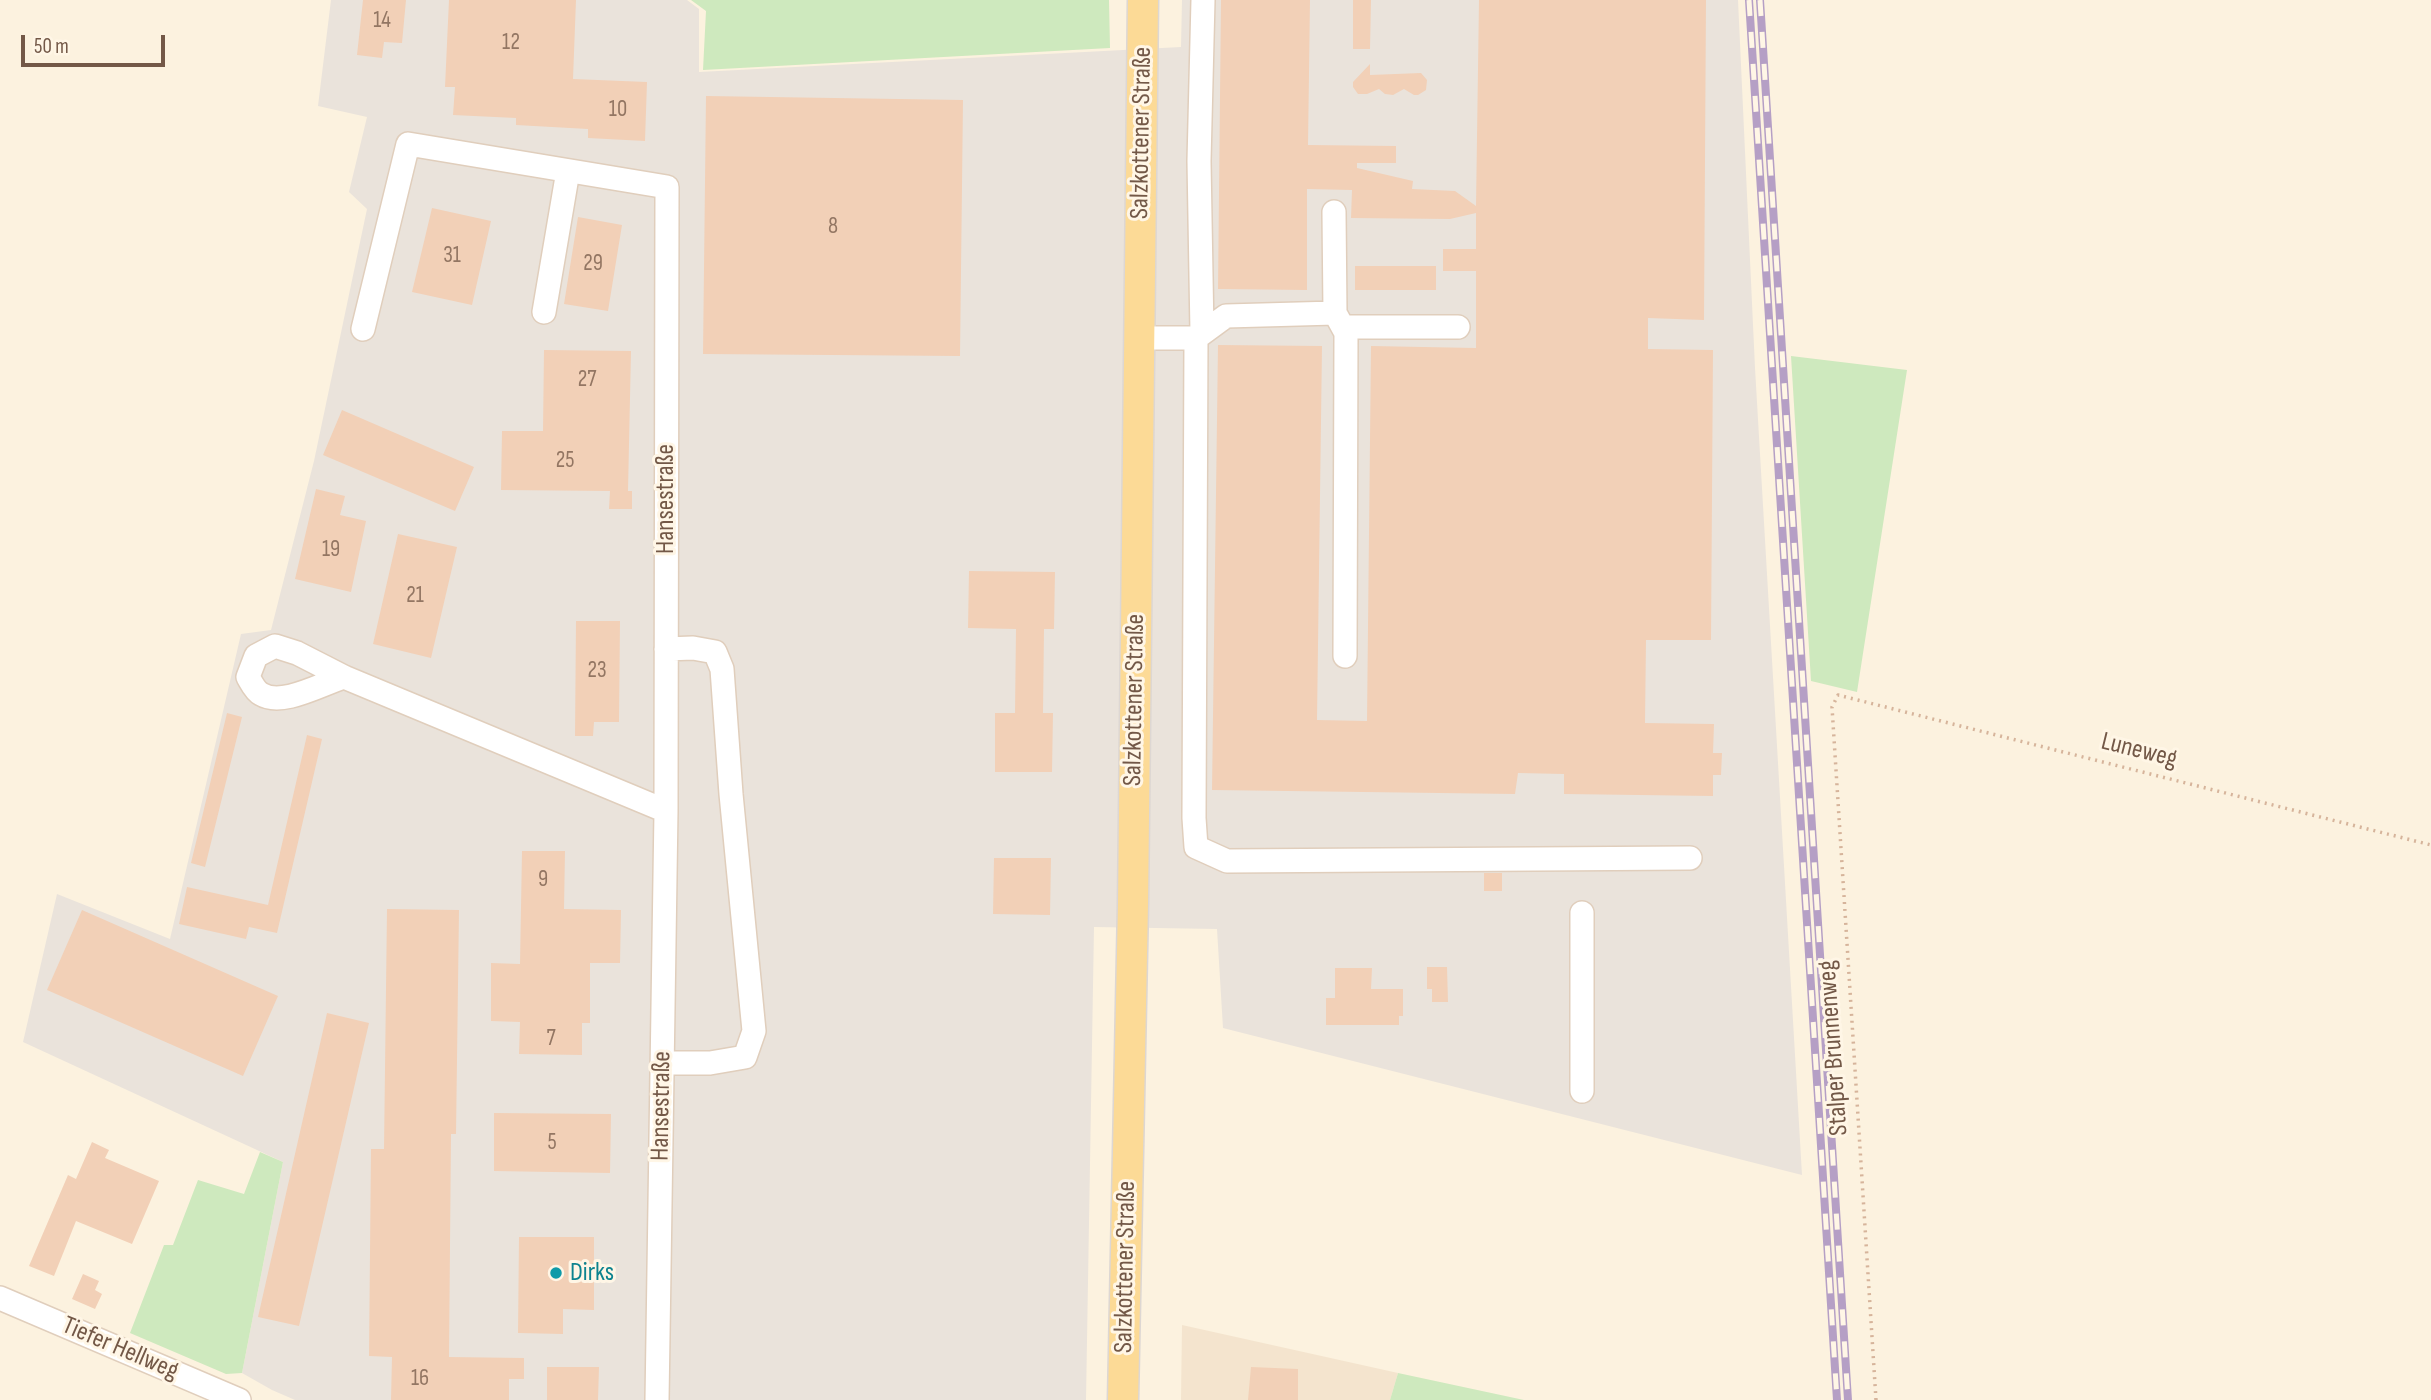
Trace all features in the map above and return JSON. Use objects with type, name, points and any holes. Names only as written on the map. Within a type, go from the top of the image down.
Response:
[{"type":"main road","name":"Salzkottener Straße","points":[[1123,1400],[1133,904],[1143,0]]},
{"type":"street","points":[[1203,0],[1199,161],[1194,818],[1196,848],[1227,861],[1689,858]]},
{"type":"street","points":[[363,329],[408,144],[568,171],[544,312]]},
{"type":"street","name":"Hansestraße","points":[[568,171],[667,187],[666,811],[662,1063],[663,1399]]},
{"type":"street","points":[[1334,212],[1339,320],[1346,333],[1345,656]]},
{"type":"street","points":[[1139,338],[1199,335],[1226,316],[1458,327]]},
{"type":"street","points":[[662,1063],[710,1063],[745,1057],[754,1031],[722,669],[715,652],[693,648],[666,649]]},
{"type":"street","points":[[344,677],[666,811]]},
{"type":"street","points":[[1582,912],[1583,1091]]},
{"type":"street","name":"Tiefer Hellweg","points":[[0,1298],[239,1400]]},
{"type":"path","name":"Luneweg","points":[[1838,695],[2431,845]]},
{"type":"path","name":"Stalper Brunnenweg","points":[[1838,695],[1832,707],[1876,1400]]},
{"type":"shaded area","points":[[331,0],[687,0],[699,9],[699,72],[1181,47],[1182,0],[1738,0],[1755,368],[1802,1175],[1223,1028],[1217,929],[1094,927],[1086,1400],[295,1400],[242,1373],[283,1162],[23,1042],[57,894],[170,939],[241,634],[271,630],[314,461],[367,209],[349,192],[367,117],[318,106]]},
{"type":"shaded area","points":[[1182,1325],[1398,1373],[1390,1400],[1181,1400]]},
{"type":"green space","points":[[691,0],[1109,0],[1110,48],[703,70],[706,11]]},
{"type":"green space","points":[[1791,356],[1907,370],[1857,692],[1811,681]]},
{"type":"green space","points":[[260,1152],[283,1162],[242,1373],[226,1374],[130,1333],[164,1245],[173,1245],[198,1180],[244,1194]]},
{"type":"green space","points":[[1398,1373],[1524,1400],[1390,1400]]},
{"type":"building","points":[[363,0],[406,0],[402,43],[384,42],[382,58],[357,55]]},
{"type":"building","points":[[449,0],[576,0],[573,79],[647,82],[645,141],[588,138],[588,129],[516,125],[516,118],[453,115],[455,87],[445,87]]},
{"type":"building","points":[[1221,0],[1310,0],[1308,145],[1396,146],[1396,163],[1357,163],[1357,168],[1413,181],[1412,189],[1455,191],[1476,206],[1479,0],[1706,0],[1704,320],[1648,318],[1648,349],[1713,350],[1711,640],[1646,640],[1645,723],[1714,724],[1713,753],[1722,753],[1721,775],[1713,775],[1713,796],[1564,794],[1564,774],[1518,773],[1515,794],[1212,790],[1218,345],[1322,346],[1317,720],[1367,721],[1371,346],[1476,348],[1476,271],[1443,271],[1443,249],[1476,249],[1476,213],[1450,219],[1351,218],[1352,190],[1307,189],[1307,290],[1218,289]]},
{"type":"building","points":[[1353,0],[1371,0],[1370,49],[1353,49]]},
{"type":"building","points":[[1370,64],[1370,75],[1421,73],[1427,80],[1426,90],[1418,95],[1404,89],[1393,95],[1385,94],[1379,89],[1358,94],[1353,82]]},
{"type":"building","points":[[706,96],[963,100],[960,356],[703,354]]},
{"type":"building","points":[[432,208],[491,221],[472,305],[412,292]]},
{"type":"building","points":[[578,217],[622,225],[608,311],[564,304]]},
{"type":"building","points":[[1355,266],[1436,266],[1436,290],[1355,290]]},
{"type":"building","points":[[544,350],[631,351],[628,491],[632,491],[632,509],[609,509],[610,491],[501,490],[502,431],[543,431]]},
{"type":"building","points":[[342,410],[474,467],[455,511],[323,455]]},
{"type":"building","points":[[316,489],[345,496],[340,515],[366,521],[351,592],[295,579]]},
{"type":"building","points":[[398,534],[457,547],[431,658],[373,644]]},
{"type":"building","points":[[969,571],[1055,572],[1054,629],[1044,629],[1043,713],[1053,713],[1052,772],[995,772],[995,713],[1015,713],[1016,629],[968,628]]},
{"type":"building","points":[[576,621],[620,621],[619,722],[594,722],[593,736],[575,736]]},
{"type":"building","points":[[227,713],[242,717],[205,867],[191,863]]},
{"type":"building","points":[[307,735],[322,739],[277,933],[249,927],[246,939],[179,924],[187,887],[268,905]]},
{"type":"building","points":[[522,851],[565,851],[564,909],[621,910],[620,963],[590,963],[590,1023],[582,1023],[582,1055],[519,1054],[520,1022],[491,1021],[491,963],[520,964]]},
{"type":"building","points":[[994,858],[1051,858],[1050,915],[993,914]]},
{"type":"building","points":[[1484,873],[1502,873],[1502,891],[1484,891]]},
{"type":"building","points":[[387,909],[459,910],[456,1134],[451,1134],[449,1357],[524,1358],[524,1379],[509,1379],[509,1400],[391,1400],[392,1357],[369,1356],[371,1149],[384,1149]]},
{"type":"building","points":[[82,910],[278,996],[243,1076],[47,990]]},
{"type":"building","points":[[1427,967],[1447,967],[1448,1002],[1432,1002],[1432,989],[1427,989]]},
{"type":"building","points":[[1335,968],[1372,968],[1371,989],[1403,989],[1403,1016],[1399,1016],[1399,1025],[1326,1025],[1326,998],[1335,998]]},
{"type":"building","points":[[327,1013],[369,1023],[299,1326],[258,1317]]},
{"type":"building","points":[[494,1113],[611,1114],[610,1173],[494,1171]]},
{"type":"building","points":[[92,1142],[109,1150],[105,1158],[159,1181],[132,1244],[76,1221],[54,1276],[29,1266],[68,1175],[76,1179]]},
{"type":"building","name":"Dirks","points":[[519,1237],[594,1237],[594,1310],[563,1309],[563,1334],[518,1333]]},
{"type":"building","points":[[83,1274],[99,1281],[95,1290],[102,1294],[95,1309],[72,1299]]},
{"type":"building","points":[[547,1367],[599,1367],[598,1400],[547,1400]]},
{"type":"building","points":[[1251,1367],[1298,1369],[1298,1400],[1248,1400]]},
{"type":"railway","points":[[1749,0],[1837,1400]]},
{"type":"railway","points":[[1760,0],[1848,1400]]},
{"type":"place","name":"Dirks","points":[[556,1273]]}]
